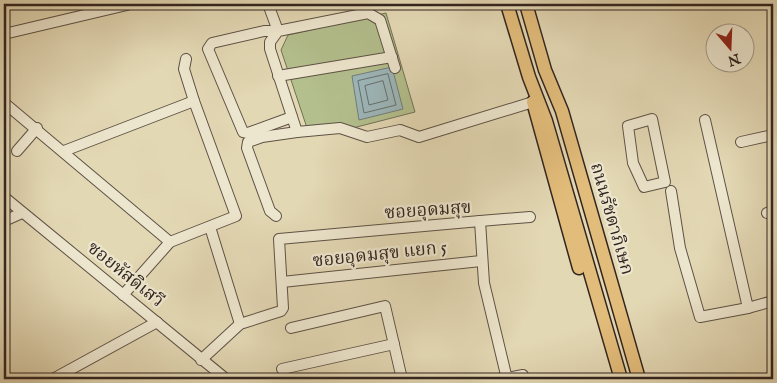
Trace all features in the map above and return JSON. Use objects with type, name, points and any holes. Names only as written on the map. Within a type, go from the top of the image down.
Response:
[{"type":"main road","name":"ถนนรัชดาภิเษก","points":[[507,4],[529,77],[546,121],[621,379]]},
{"type":"main road","name":"ถนนรัชดาภิเษก","points":[[526,4],[545,70],[562,111],[639,379]]},
{"type":"main road","name":"ถนนรัชดาภิเษก","points":[[545,70],[552,118],[630,379]]},
{"type":"main road","name":"ถนนรัชดาภิเษก","points":[[529,77],[532,102],[612,379]]},
{"type":"street","points":[[4,34],[20,28],[127,4],[140,4]]},
{"type":"street","points":[[268,4],[278,31]]},
{"type":"street","points":[[292,117],[248,133],[243,132],[208,49],[212,42],[368,13],[380,20],[395,68]]},
{"type":"street","points":[[278,31],[270,42],[270,49],[297,132]]},
{"type":"street","points":[[278,76],[392,56]]},
{"type":"street","points":[[123,295],[170,242],[233,218],[236,213],[194,101],[184,69],[186,59]]},
{"type":"street","points":[[64,151],[194,101]]},
{"type":"street","points":[[276,216],[270,211],[247,148],[248,142],[262,136],[340,128],[367,137],[400,130],[419,137],[532,102]]},
{"type":"street","points":[[8,106],[37,128],[170,242]]},
{"type":"street","points":[[652,119],[665,182],[644,187],[630,164],[629,125],[652,119]]},
{"type":"street","points":[[704,120],[748,308]]},
{"type":"street","points":[[17,151],[37,128]]},
{"type":"street","points":[[741,142],[773,135]]},
{"type":"street","points":[[671,191],[680,248],[700,317],[773,301]]},
{"type":"street","name":"ซอยหัสดิเสวี","points":[[4,197],[226,379]]},
{"type":"street","points":[[4,222],[22,213]]},
{"type":"street","points":[[480,221],[530,217]]},
{"type":"street","name":"ซอยอุดมสุข","points":[[282,282],[278,239],[480,221],[481,261],[504,379]]},
{"type":"street","points":[[210,228],[240,324]]},
{"type":"street","name":"ซอยอุดมสุข แยก 5","points":[[282,282],[481,261]]},
{"type":"street","points":[[201,360],[240,324],[281,311],[284,301],[282,282]]},
{"type":"street","points":[[291,328],[383,306],[386,308],[402,379]]},
{"type":"street","points":[[53,379],[157,322]]},
{"type":"street","points":[[282,369],[394,344]]},
{"type":"street","points":[[504,379],[523,375]]},
{"type":"green space","points":[[386,13],[415,112],[353,128],[307,128],[281,50],[288,35]]},
{"type":"water","points":[[392,67],[403,109],[359,120],[352,76]]}]
